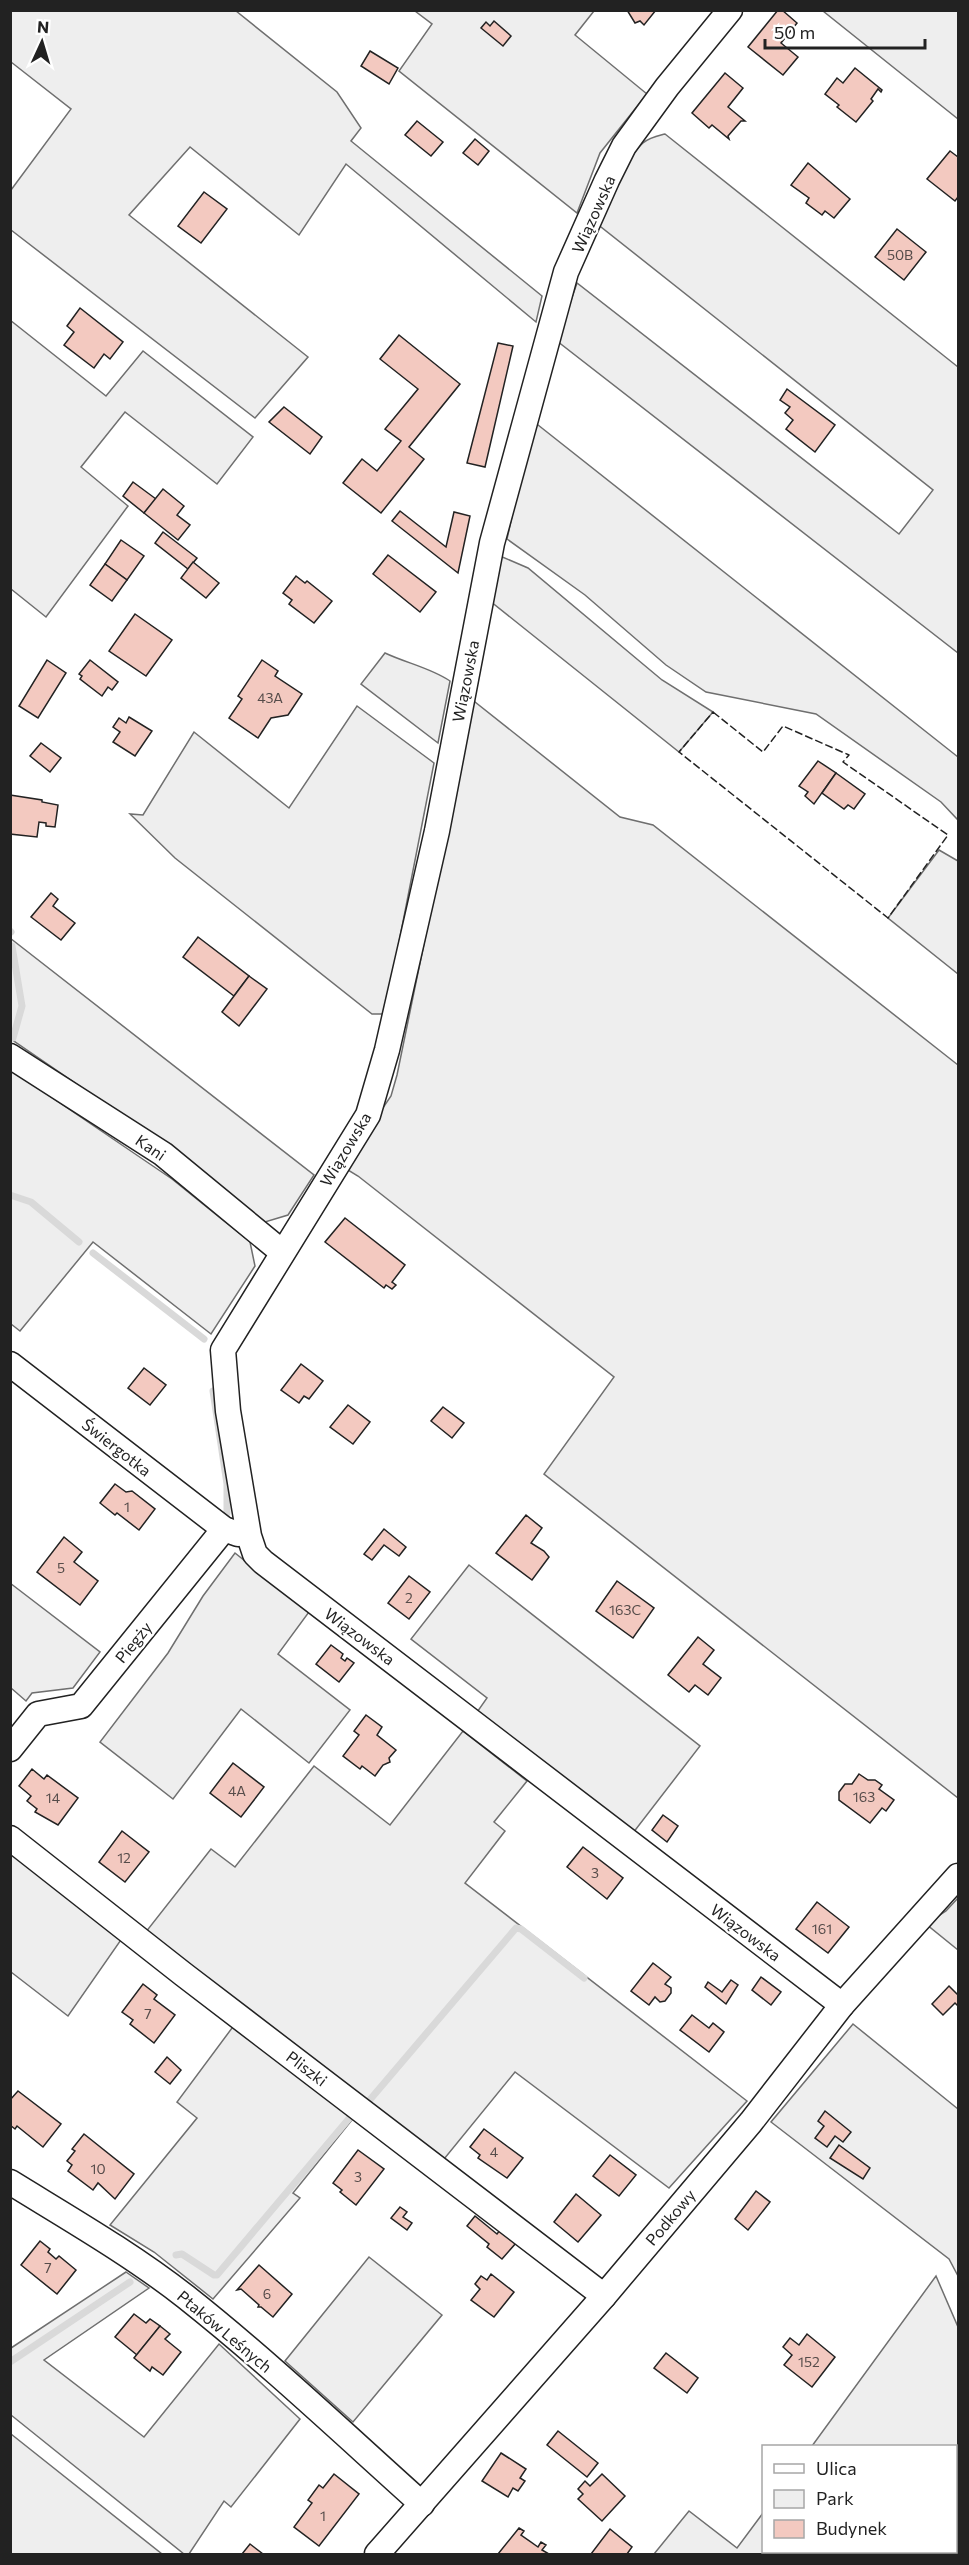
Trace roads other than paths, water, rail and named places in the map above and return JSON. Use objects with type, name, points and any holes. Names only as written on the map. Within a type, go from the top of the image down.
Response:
[{"type":"street","name":"Wiązowska","points":[[730,10],[667,87],[624,146],[566,272],[492,543],[437,831],[387,1050],[368,1115],[223,1350],[228,1411],[249,1536],[255,1554],[842,2005]]},
{"type":"street","name":"Kani","points":[[10,1056],[163,1154],[282,1252]]},
{"type":"street","name":"Świergotka","points":[[10,1364],[224,1529]]},
{"type":"street","points":[[224,1529],[249,1536]]},
{"type":"street","name":"Piegży","points":[[10,1749],[38,1714],[81,1707],[224,1529]]},
{"type":"street","name":"Pliszki","points":[[10,1838],[183,1974],[604,2296]]},
{"type":"street","name":"Podkowy","points":[[377,2554],[604,2296],[751,2122],[842,2005],[958,1876]]},
{"type":"street","name":"Ptaków Leśnych","points":[[10,2181],[131,2257],[184,2296],[252,2352],[422,2504]]},
{"type":"waterway","points":[[12,946],[22,1006],[13,1038]]},
{"type":"waterway","points":[[10,1195],[31,1202],[79,1242]]},
{"type":"waterway","points":[[93,1253],[204,1339]]},
{"type":"waterway","points":[[213,1391],[227,1484],[227,1513]]},
{"type":"waterway","points":[[368,2102],[516,1928],[521,1929],[584,1978]]},
{"type":"waterway","points":[[176,2255],[182,2254],[217,2275],[352,2115]]},
{"type":"waterway","points":[[10,2362],[130,2282]]}]
